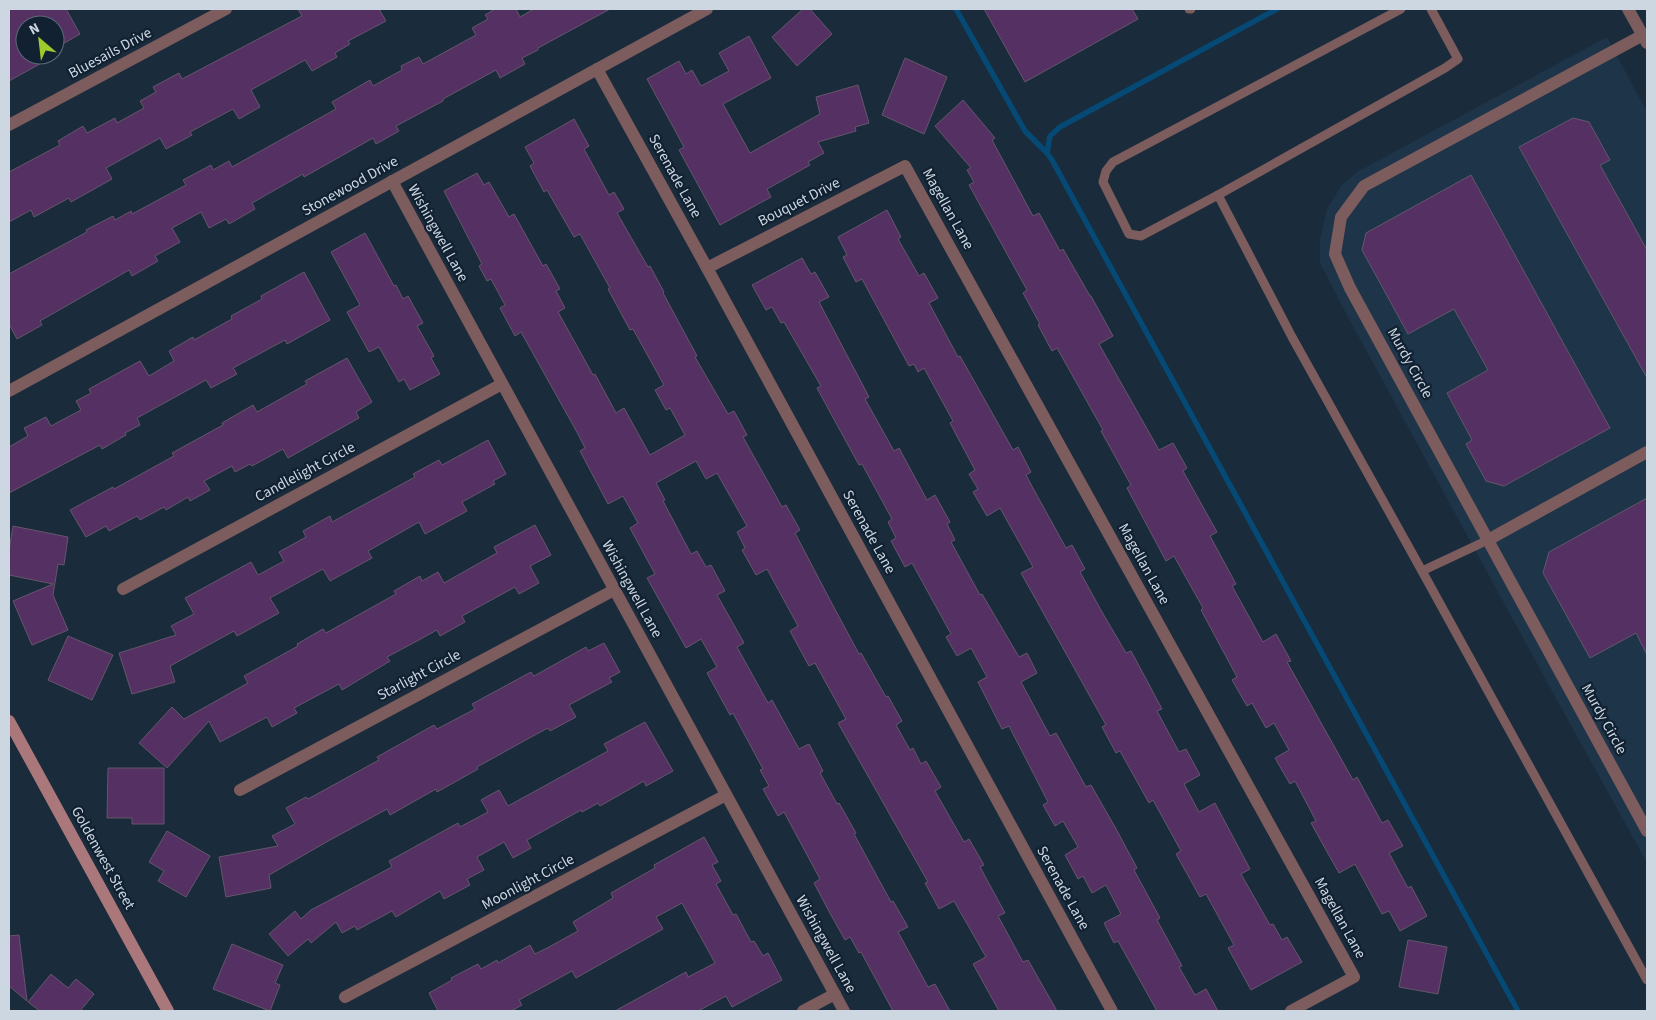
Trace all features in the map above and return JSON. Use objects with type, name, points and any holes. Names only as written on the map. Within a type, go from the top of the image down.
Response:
[{"type":"main road","name":"Goldenwest Street","points":[[9,721],[168,1011]]},
{"type":"street","name":"Bluesails Drive","points":[[9,125],[226,9]]},
{"type":"street","name":"Stonewood Drive","points":[[9,391],[707,9]]},
{"type":"street","points":[[1628,9],[1645,39]]},
{"type":"street","name":"Murdy Circle","points":[[1645,39],[1364,186],[1341,217],[1335,254],[1350,288],[1647,831]]},
{"type":"street","name":"Serenade Lane","points":[[597,69],[1112,1011]]},
{"type":"street","name":"Bouquet Drive","points":[[707,268],[905,166]]},
{"type":"street","name":"Magellan Lane","points":[[905,166],[1354,977],[1291,1011]]},
{"type":"street","name":"Wishingwell Lane","points":[[392,181],[844,1011]]},
{"type":"street","name":"Candlelight Circle","points":[[123,589],[502,384]]},
{"type":"street","points":[[1488,540],[1647,452]]},
{"type":"street","name":"Starlight Circle","points":[[240,790],[614,590]]},
{"type":"street","name":"Moonlight Circle","points":[[345,997],[726,795]]},
{"type":"street","points":[[803,1011],[835,994]]},
{"type":"lane","points":[[1401,9],[1113,162],[1106,171],[1103,182],[1129,234],[1141,236],[1218,195],[1458,59],[1431,9]]},
{"type":"lane","points":[[1218,195],[1292,337],[1647,980]]},
{"type":"lane","points":[[1422,571],[1488,540]]},
{"type":"shaded area","points":[[1607,37],[1647,112],[1647,863],[1320,263],[1320,239],[1327,209],[1341,186],[1357,172]]},
{"type":"building","points":[[9,9],[66,9],[80,34],[65,43],[65,15],[15,15],[15,65],[38,65],[9,81]]},
{"type":"building","points":[[298,9],[379,9],[386,21],[348,41],[350,44],[335,53],[337,57],[312,71],[305,60],[251,90],[260,107],[239,119],[233,109],[190,132],[192,135],[166,149],[160,138],[106,168],[112,179],[71,202],[69,198],[34,217],[31,210],[9,222],[9,172],[60,145],[58,141],[83,126],[87,133],[115,118],[117,123],[144,108],[140,101],[156,92],[153,87],[179,73],[182,79],[302,16]]},
{"type":"building","points":[[495,9],[516,9],[520,17],[534,9],[610,9],[522,58],[525,64],[500,78],[496,70],[396,126],[399,131],[376,144],[373,138],[304,177],[303,174],[252,203],[255,209],[229,224],[226,219],[209,228],[201,212],[172,228],[180,242],[155,256],[158,261],[132,276],[129,270],[40,321],[42,325],[17,339],[9,324],[9,274],[113,216],[115,220],[131,211],[132,214],[186,185],[183,180],[211,165],[213,170],[229,161],[232,167],[336,109],[332,102],[370,80],[373,86],[402,70],[401,66],[419,57],[423,64],[476,35],[472,28],[488,19],[485,15]]},
{"type":"building","points":[[803,9],[810,9],[832,34],[797,66],[772,37]]},
{"type":"building","points":[[984,9],[1132,9],[1138,19],[1025,82]]},
{"type":"building","points":[[749,36],[771,78],[723,104],[750,153],[820,114],[816,97],[858,85],[869,123],[855,127],[856,131],[818,142],[824,153],[808,162],[810,165],[767,189],[771,197],[720,225],[679,150],[684,147],[647,79],[679,61],[686,74],[692,70],[701,86],[729,71],[719,53]]},
{"type":"building","points":[[905,58],[947,77],[924,134],[882,115]]},
{"type":"building","points":[[963,100],[995,138],[992,140],[1033,216],[1039,213],[1060,251],[1063,249],[1091,296],[1113,336],[1099,344],[1159,450],[1173,443],[1187,468],[1183,471],[1217,532],[1210,536],[1236,584],[1232,586],[1263,642],[1276,634],[1291,661],[1287,662],[1353,780],[1357,777],[1382,823],[1388,820],[1403,846],[1389,853],[1408,888],[1411,886],[1427,916],[1400,931],[1389,911],[1382,914],[1355,864],[1339,873],[1311,823],[1316,821],[1295,781],[1290,784],[1275,758],[1289,750],[1274,723],[1266,728],[1252,703],[1247,706],[1232,680],[1237,677],[1201,610],[1203,608],[1174,556],[1166,561],[1127,488],[1131,485],[1101,431],[1103,430],[1057,348],[1052,351],[1038,325],[1040,324],[1023,293],[1027,290],[969,185],[974,182],[967,170],[971,168],[935,126]]},
{"type":"building","points":[[1573,118],[1589,122],[1610,160],[1600,165],[1647,250],[1647,378],[1519,147]]},
{"type":"building","points":[[574,119],[589,146],[584,149],[609,195],[614,192],[624,209],[617,213],[648,267],[650,266],[697,356],[695,357],[728,414],[734,411],[747,435],[743,437],[782,507],[786,505],[800,530],[795,533],[830,600],[859,654],[861,653],[902,721],[896,725],[910,750],[913,748],[921,764],[926,761],[941,787],[935,791],[964,842],[969,839],[984,865],[980,867],[1005,913],[998,916],[1023,962],[1028,960],[1057,1011],[999,1011],[973,964],[986,957],[954,901],[939,909],[925,883],[928,882],[838,723],[846,719],[815,663],[809,666],[790,631],[798,626],[767,569],[756,575],[742,550],[745,548],[737,532],[747,526],[717,473],[706,479],[696,461],[656,483],[665,500],[663,501],[691,554],[697,551],[706,567],[711,565],[725,591],[717,595],[744,643],[737,647],[768,703],[772,700],[799,749],[809,744],[823,771],[820,773],[856,833],[854,834],[891,902],[893,901],[908,927],[898,932],[928,987],[935,984],[950,1011],[893,1011],[861,952],[859,953],[850,937],[845,940],[831,915],[814,883],[820,879],[784,812],[778,816],[763,789],[769,786],[760,770],[763,769],[733,713],[730,715],[707,673],[717,667],[701,639],[686,648],[647,578],[655,574],[630,528],[638,523],[623,496],[608,504],[580,451],[585,448],[578,434],[521,332],[515,336],[500,308],[505,305],[491,279],[487,281],[479,266],[482,264],[444,191],[477,173],[484,185],[489,182],[509,217],[514,214],[543,266],[546,264],[560,289],[556,291],[565,308],[558,312],[616,413],[624,408],[650,455],[685,435],[670,408],[666,410],[655,390],[664,385],[633,329],[630,330],[608,289],[610,288],[580,234],[574,237],[547,190],[544,192],[530,166],[534,163],[525,147]]},
{"type":"building","points":[[1471,175],[1610,428],[1504,486],[1486,481],[1466,444],[1472,440],[1447,393],[1488,370],[1454,309],[1408,334],[1362,250],[1366,233]]},
{"type":"building","points":[[887,210],[901,237],[898,239],[919,276],[924,273],[938,298],[929,303],[958,357],[960,356],[1013,450],[1018,447],[1031,472],[1026,475],[1066,548],[1072,545],[1085,569],[1080,572],[1126,653],[1131,651],[1162,709],[1157,711],[1179,752],[1186,749],[1200,775],[1184,784],[1199,812],[1215,803],[1250,869],[1241,874],[1270,925],[1273,924],[1282,940],[1287,937],[1302,962],[1251,990],[1228,948],[1234,945],[1206,894],[1200,897],[1176,854],[1181,851],[1153,800],[1149,803],[1120,751],[1116,753],[1102,727],[1106,725],[1021,573],[1033,567],[1000,508],[987,516],[973,492],[978,489],[969,474],[975,470],[950,423],[953,421],[924,368],[918,372],[914,364],[909,366],[862,279],[856,282],[843,257],[847,255],[838,237]]},
{"type":"building","points":[[365,233],[394,286],[396,285],[403,299],[408,296],[423,323],[417,326],[434,356],[431,358],[440,374],[410,390],[404,379],[399,382],[379,347],[369,352],[347,312],[360,305],[331,252]]},
{"type":"building","points":[[802,258],[811,274],[815,272],[829,297],[819,302],[869,397],[865,399],[894,451],[899,448],[927,500],[935,495],[950,522],[947,524],[955,540],[951,542],[980,595],[982,594],[1019,657],[1027,653],[1037,673],[1021,682],[1050,736],[1056,733],[1086,787],[1091,785],[1115,827],[1137,868],[1134,870],[1160,918],[1157,920],[1182,966],[1179,967],[1195,995],[1206,989],[1218,1011],[1157,1011],[1118,941],[1114,943],[1104,923],[1121,914],[1106,885],[1092,893],[1083,876],[1078,879],[1065,855],[1078,847],[1063,821],[1055,826],[1043,805],[1048,802],[1009,726],[1002,729],[978,682],[987,677],[971,648],[957,656],[946,637],[951,634],[912,563],[905,567],[891,541],[896,538],[888,522],[892,519],[862,464],[859,465],[817,388],[821,386],[784,322],[781,323],[772,307],[766,310],[752,285]]},
{"type":"building","points":[[304,272],[330,320],[287,344],[285,340],[233,368],[237,374],[211,388],[206,380],[137,418],[140,425],[102,449],[100,445],[9,493],[9,447],[28,436],[24,428],[46,417],[51,426],[81,410],[76,401],[91,393],[89,389],[140,361],[149,376],[174,361],[169,351],[193,337],[194,340],[232,319],[231,316],[262,299],[261,296]]},
{"type":"building","points":[[347,358],[372,402],[356,412],[359,418],[288,458],[283,449],[252,466],[250,464],[235,472],[232,466],[204,481],[210,490],[190,501],[188,497],[166,510],[164,507],[140,520],[137,516],[109,531],[106,526],[86,537],[70,510],[113,487],[114,489],[174,456],[172,453],[223,425],[222,423],[253,405],[257,412],[307,384],[305,381]]},
{"type":"building","points":[[488,440],[506,474],[493,481],[495,484],[462,502],[467,511],[425,534],[419,522],[368,551],[372,558],[330,581],[323,569],[270,598],[279,613],[237,636],[234,631],[170,666],[175,682],[132,694],[119,653],[176,635],[171,626],[194,614],[185,598],[251,562],[258,575],[284,561],[279,552],[306,537],[303,531],[330,516],[332,522],[415,477],[413,474],[439,460],[442,465]]},
{"type":"building","points":[[1647,498],[1647,655],[1636,633],[1590,658],[1543,573],[1549,552]]},
{"type":"building","points":[[535,525],[551,555],[530,566],[539,583],[519,594],[515,587],[462,616],[465,622],[440,636],[437,630],[387,657],[390,661],[342,690],[339,684],[294,708],[297,713],[272,727],[267,717],[220,742],[209,721],[167,768],[139,743],[172,707],[184,719],[248,683],[244,676],[298,646],[297,644],[323,629],[326,633],[396,594],[394,591],[420,576],[422,581],[438,572],[444,583],[497,553],[494,547]]},
{"type":"building","points":[[13,526],[68,537],[64,565],[58,564],[53,595],[68,630],[32,645],[13,601],[53,584],[9,575],[9,551]]},
{"type":"building","points":[[68,636],[113,655],[92,700],[48,680]]},
{"type":"building","points":[[604,643],[620,672],[609,678],[612,682],[569,705],[576,717],[550,731],[548,728],[533,736],[437,792],[436,789],[390,815],[387,809],[330,840],[269,875],[271,888],[226,897],[219,857],[278,846],[272,836],[295,824],[286,808],[306,797],[308,799],[379,760],[377,757],[434,725],[437,729],[475,709],[472,704],[531,672],[534,676],[586,647],[588,651]]},
{"type":"building","points":[[645,722],[673,771],[646,786],[644,781],[600,806],[598,803],[582,812],[581,810],[527,840],[531,848],[513,858],[504,842],[477,857],[484,870],[467,879],[470,885],[444,899],[440,891],[396,917],[392,911],[357,930],[355,926],[342,933],[336,922],[311,943],[308,939],[288,956],[269,934],[295,911],[301,919],[311,910],[392,867],[389,861],[458,823],[460,827],[488,812],[481,800],[499,790],[508,806],[608,751],[604,744]]},
{"type":"building","points":[[108,768],[164,768],[164,824],[132,824],[132,818],[107,818]]},
{"type":"building","points":[[167,831],[210,856],[186,897],[158,881],[164,871],[149,862]]},
{"type":"building","points":[[704,837],[718,862],[712,865],[721,881],[716,884],[733,915],[736,914],[751,942],[754,941],[763,956],[768,953],[782,980],[732,1007],[726,996],[698,1011],[615,1011],[686,972],[688,977],[715,963],[682,903],[656,917],[663,929],[576,978],[572,971],[519,1000],[522,1005],[511,1011],[438,1011],[429,993],[452,980],[451,978],[478,964],[481,969],[497,960],[498,963],[530,945],[535,954],[578,931],[573,922],[613,898],[611,893],[655,868],[654,865]]},
{"type":"building","points":[[19,935],[27,1001],[9,986],[9,936]]},
{"type":"building","points":[[1408,940],[1447,947],[1438,994],[1399,987]]},
{"type":"building","points":[[232,944],[283,965],[275,983],[280,985],[270,1011],[213,989]]},
{"type":"building","points":[[51,974],[68,988],[76,979],[94,994],[80,1011],[40,1011],[28,1002]]},
{"type":"waterway","points":[[956,9],[1025,131],[1052,160],[1518,1011]]},
{"type":"waterway","points":[[1047,153],[1050,136],[1060,127],[1277,9]]}]
